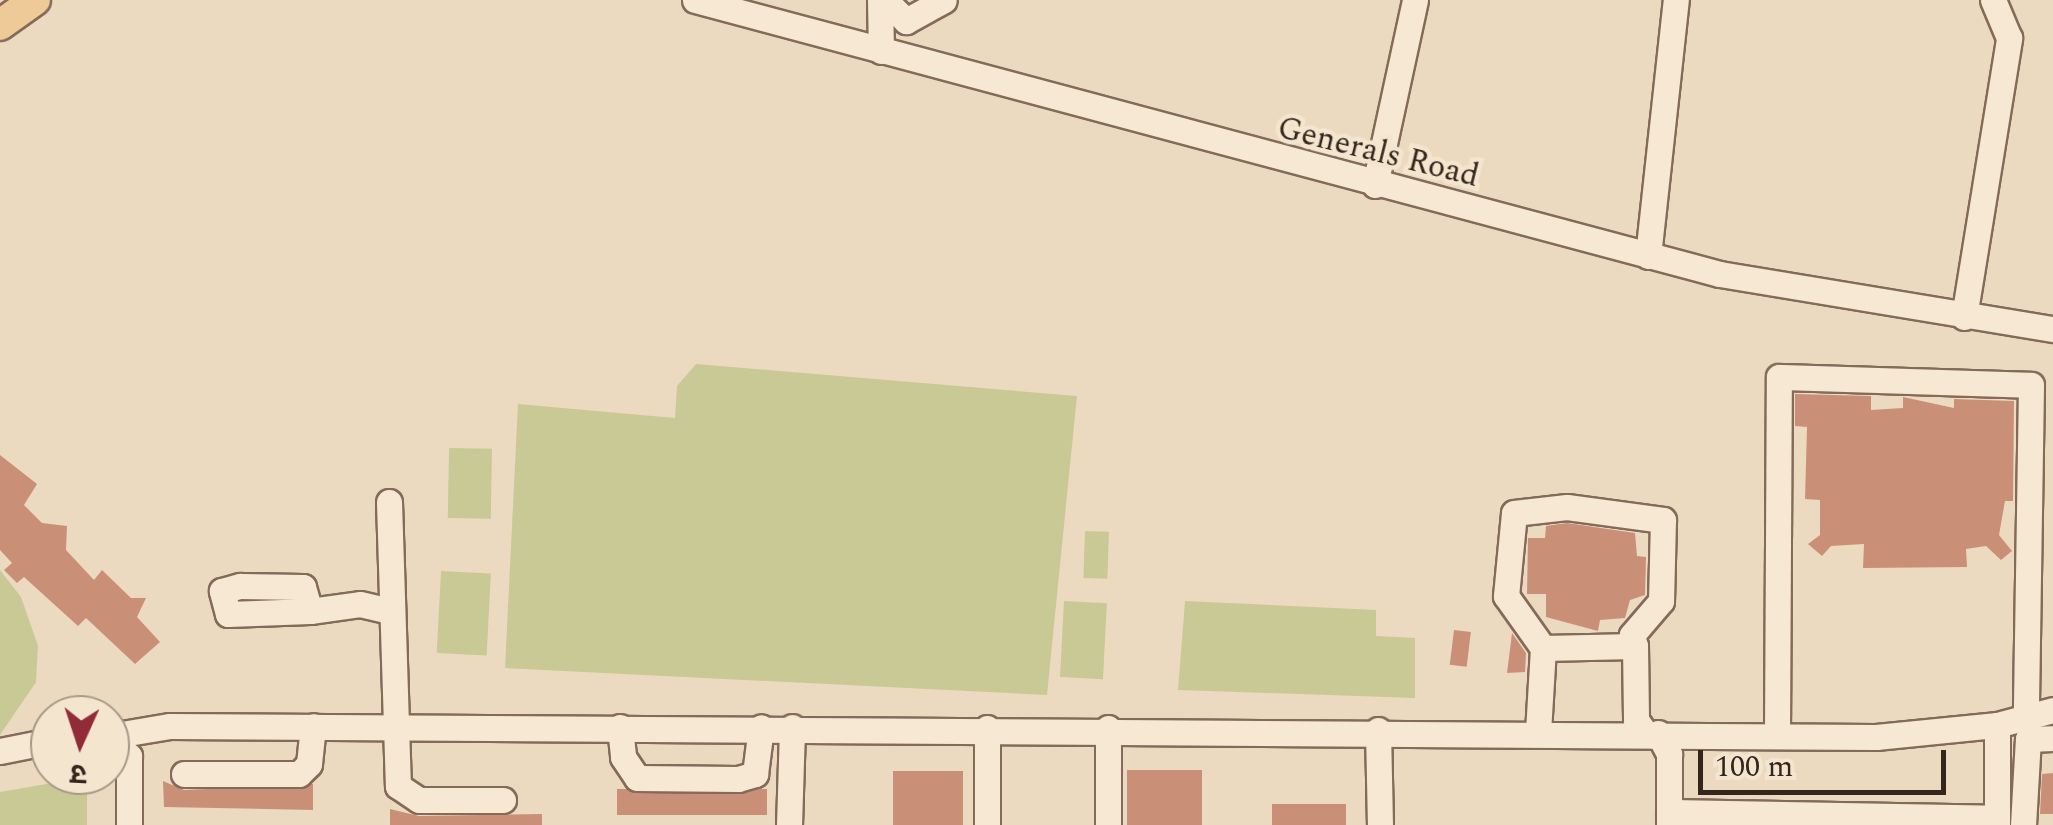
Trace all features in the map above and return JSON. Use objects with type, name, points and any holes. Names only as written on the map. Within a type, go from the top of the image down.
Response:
[{"type":"main road","points":[[0,25],[35,0]]},
{"type":"street","name":"Generals Road","points":[[695,0],[725,4],[880,51],[1648,256],[1964,317],[2053,329]]},
{"type":"street","points":[[882,0],[906,22],[944,0]]},
{"type":"street","points":[[880,51],[882,0]]},
{"type":"street","points":[[1375,186],[1415,0]]},
{"type":"street","points":[[1648,256],[1676,0]]},
{"type":"street","points":[[1964,317],[2010,38],[1993,0]]},
{"type":"street","points":[[1776,735],[1779,377],[2030,385],[2026,717]]},
{"type":"street","points":[[389,502],[393,726],[398,786],[406,798],[503,800]]},
{"type":"street","points":[[1538,732],[1543,648],[1506,596],[1508,538],[1523,509],[1618,510],[1663,520],[1661,601],[1632,635],[1636,646],[1636,720],[1669,754],[1669,818],[1997,822],[1997,725]]},
{"type":"street","points":[[310,611],[360,604],[391,611]]},
{"type":"street","points":[[1543,648],[1636,646]]},
{"type":"street","points":[[130,734],[170,726],[393,726],[1776,735],[1997,725],[2053,710]]},
{"type":"street","points":[[184,774],[299,774],[309,764],[313,726]]},
{"type":"street","points":[[620,727],[623,756],[637,778],[738,779],[755,774],[761,727]]},
{"type":"street","points":[[789,825],[792,727]]},
{"type":"street","points":[[986,728],[987,825]]},
{"type":"street","points":[[1108,728],[1108,825]]},
{"type":"street","points":[[1378,730],[1380,825]]},
{"type":"street","points":[[2024,825],[2028,740],[2053,738]]},
{"type":"street","points":[[0,750],[30,745]]},
{"type":"street","points":[[129,795],[129,825]]},
{"type":"green space","points":[[696,364],[1077,396],[1047,695],[505,668],[518,404],[675,418],[677,386]]},
{"type":"green space","points":[[449,448],[492,449],[491,519],[448,518]]},
{"type":"green space","points":[[1085,531],[1109,532],[1107,579],[1083,578]]},
{"type":"green space","points":[[0,570],[21,597],[38,646],[36,682],[0,735]]},
{"type":"green space","points":[[441,571],[491,574],[487,656],[437,653]]},
{"type":"green space","points":[[1064,601],[1107,603],[1103,679],[1060,677]]},
{"type":"green space","points":[[1185,601],[1376,610],[1376,636],[1415,638],[1415,698],[1178,690]]},
{"type":"green space","points":[[30,787],[30,795],[87,795],[87,825],[0,825],[0,792]]},
{"type":"building","points":[[1795,394],[1871,396],[1871,410],[1903,408],[1903,397],[1954,408],[1954,399],[2014,401],[2013,501],[2005,501],[1999,535],[2012,551],[2001,560],[1986,546],[1966,549],[1967,567],[1863,568],[1864,544],[1831,546],[1822,556],[1808,544],[1820,535],[1820,500],[1805,499],[1807,427],[1795,426]]},
{"type":"building","points":[[0,455],[37,484],[24,505],[42,523],[67,526],[66,550],[94,580],[102,570],[131,598],[146,598],[137,617],[160,642],[135,664],[86,618],[78,626],[24,577],[17,583],[4,570],[12,563],[0,550]]},
{"type":"building","points":[[1567,523],[1635,533],[1637,556],[1646,557],[1645,595],[1630,600],[1625,618],[1600,620],[1598,631],[1546,617],[1546,594],[1527,594],[1528,538],[1545,538],[1546,526]]},
{"type":"building","points":[[1454,630],[1471,632],[1467,667],[1450,665]]},
{"type":"building","points":[[1512,633],[1526,653],[1525,672],[1507,673]]},
{"type":"building","points":[[1127,770],[1202,770],[1202,825],[1127,825]]},
{"type":"building","points":[[893,771],[963,771],[963,825],[893,825]]},
{"type":"building","points":[[2053,773],[2053,814],[2040,814],[2042,774]]},
{"type":"building","points":[[163,781],[184,790],[313,784],[313,810],[164,807]]},
{"type":"building","points":[[617,789],[767,789],[767,815],[617,815]]},
{"type":"building","points":[[1272,804],[1346,804],[1346,825],[1272,825]]},
{"type":"building","points":[[390,809],[419,816],[542,814],[542,825],[390,825]]}]
